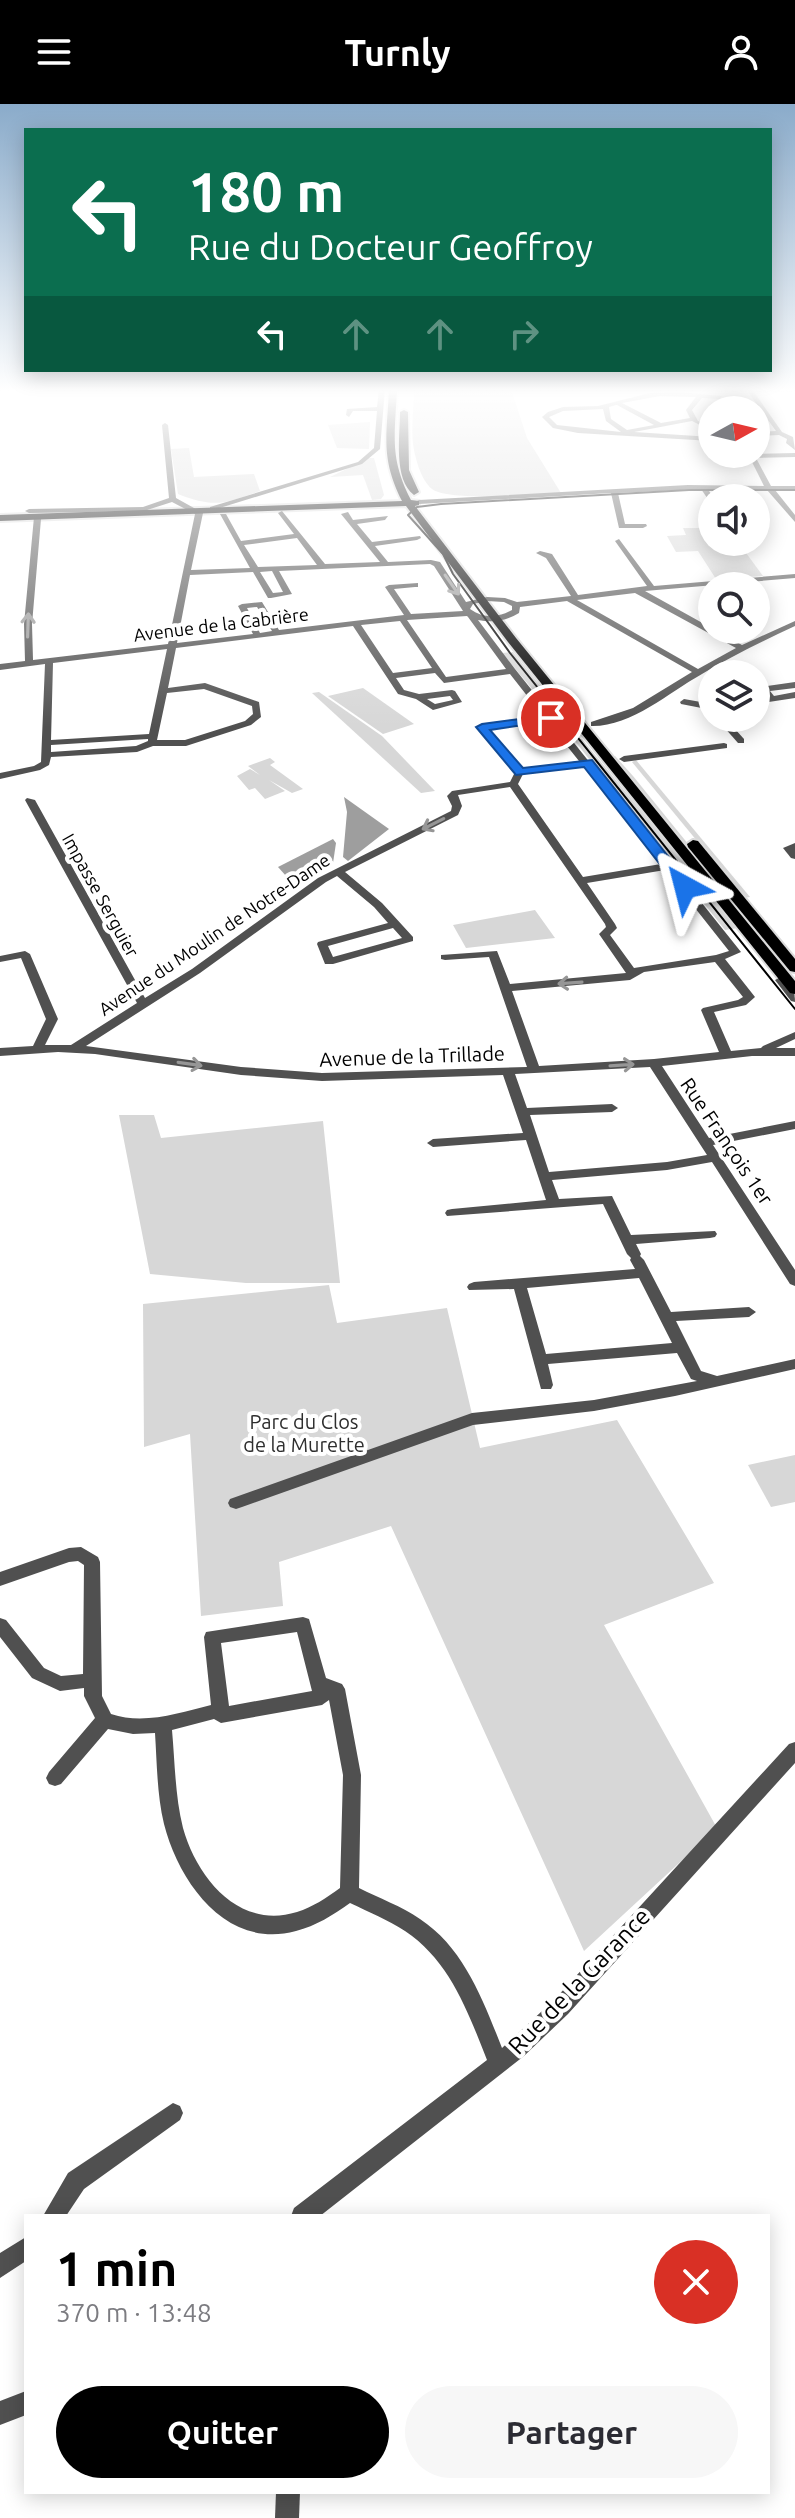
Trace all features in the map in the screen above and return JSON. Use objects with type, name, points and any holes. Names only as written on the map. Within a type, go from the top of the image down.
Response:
[{"type":"main road","points":[[390,504],[394,502]]},
{"type":"main road","points":[[0,520],[166,511],[359,509],[414,504]]},
{"type":"main road","points":[[414,504],[467,578],[474,606]]},
{"type":"main road","points":[[0,520],[213,509],[414,504],[427,513],[474,606],[501,618],[624,759],[795,968]]},
{"type":"main road","points":[[501,618],[795,990]]},
{"type":"street","points":[[144,509],[165,502]]},
{"type":"street","points":[[46,755],[137,749],[153,740],[199,511],[176,502]]},
{"type":"street","points":[[213,509],[236,502]]},
{"type":"street","points":[[243,502],[258,508]]},
{"type":"street","points":[[414,504],[450,502]]},
{"type":"street","points":[[616,502],[622,526],[643,526]]},
{"type":"street","points":[[781,502],[795,520]]},
{"type":"street","points":[[29,664],[34,516],[144,509],[166,511]]},
{"type":"street","points":[[282,513],[323,567]]},
{"type":"street","points":[[345,514],[386,564]]},
{"type":"street","points":[[223,516],[271,596],[288,594],[274,569]]},
{"type":"street","points":[[351,522],[385,518]]},
{"type":"street","points":[[253,530],[260,541]]},
{"type":"street","points":[[240,543],[298,536]]},
{"type":"street","points":[[370,544],[417,538]]},
{"type":"street","points":[[619,541],[652,588]]},
{"type":"street","points":[[540,553],[549,556],[572,599],[697,672]]},
{"type":"street","points":[[186,573],[434,563],[474,606],[512,671],[736,952],[632,973],[630,977],[506,988]]},
{"type":"street","points":[[474,606],[505,600],[520,605],[652,588],[795,576]]},
{"type":"street","points":[[415,585],[389,587],[444,680],[512,671]]},
{"type":"street","points":[[637,590],[743,649]]},
{"type":"street","points":[[258,636],[242,606],[259,604],[277,633]]},
{"type":"street","points":[[474,606],[501,618],[516,611],[520,605]]},
{"type":"street","name":"Avenue de la Cabrière","points":[[0,667],[446,614],[474,606]]},
{"type":"street","points":[[356,624],[401,692],[419,697]]},
{"type":"street","points":[[594,724],[618,720],[697,672],[793,626]]},
{"type":"street","points":[[0,776],[43,766],[47,743],[49,661]]},
{"type":"street","points":[[391,676],[437,670]]},
{"type":"street","points":[[773,699],[763,689],[795,685]]},
{"type":"street","points":[[47,743],[153,740],[186,743],[248,723],[258,715],[256,704],[205,686],[163,691]]},
{"type":"street","points":[[770,699],[795,695]]},
{"type":"street","points":[[684,702],[698,705]]},
{"type":"street","points":[[520,772],[482,727],[551,718]]},
{"type":"street","points":[[733,732],[741,741]]},
{"type":"street","points":[[624,759],[724,746]]},
{"type":"street","points":[[520,772],[587,763]]},
{"type":"street","points":[[520,772],[513,784],[612,928],[604,934],[632,973]]},
{"type":"street","name":"Avenue du Moulin de Notre-Dame","points":[[73,1049],[337,871],[455,813],[457,806],[452,796],[455,793],[513,784]]},
{"type":"street","name":"Impasse Serguier","points":[[30,800],[143,1004]]},
{"type":"street","points":[[795,846],[788,848],[795,856]]},
{"type":"street","points":[[580,881],[669,866]]},
{"type":"street","points":[[337,871],[378,905],[409,939],[329,962],[322,944],[395,924]]},
{"type":"street","points":[[445,957],[493,953],[534,1070]]},
{"type":"street","points":[[0,959],[25,954],[52,1019],[37,1049]]},
{"type":"street","points":[[718,958],[749,997],[742,1003],[707,1010],[726,1054]]},
{"type":"street","points":[[769,958],[795,999]]},
{"type":"street","name":"Avenue de la Trillade","points":[[752,1052],[777,1045],[795,1035]]},
{"type":"street","points":[[0,1052],[73,1049]]},
{"type":"street","name":"Avenue de la Trillade","points":[[73,1049],[294,1076],[534,1070],[654,1063],[752,1052],[795,1052]]},
{"type":"street","name":"Rue François 1er","points":[[654,1063],[795,1281]]},
{"type":"street","points":[[508,1071],[554,1204]]},
{"type":"street","points":[[522,1112],[612,1108]]},
{"type":"street","points":[[704,1143],[795,1125]]},
{"type":"street","points":[[433,1143],[530,1136]]},
{"type":"street","points":[[543,1177],[667,1166],[713,1158]]},
{"type":"street","points":[[596,1173],[696,1375],[717,1382]]},
{"type":"street","points":[[452,1213],[607,1199]]},
{"type":"street","points":[[627,1240],[710,1234]]},
{"type":"street","points":[[474,1287],[519,1284],[638,1262]]},
{"type":"street","points":[[519,1284],[546,1385]]},
{"type":"street","points":[[667,1317],[749,1312]]},
{"type":"street","points":[[540,1360],[682,1347]]},
{"type":"street","points":[[236,1503],[472,1419],[511,1417],[658,1395],[795,1364]]},
{"type":"street","points":[[0,1579],[69,1555],[81,1554],[92,1562],[93,1696],[105,1720],[120,1727],[163,1724],[221,1710]]},
{"type":"street","points":[[303,1624],[319,1683],[322,1697],[221,1715],[212,1637],[303,1624]]},
{"type":"street","points":[[0,1625],[38,1673],[60,1684],[92,1680]]},
{"type":"street","points":[[163,1724],[169,1798],[177,1838],[193,1875],[225,1911],[256,1925],[288,1926],[324,1913],[349,1893],[352,1775],[336,1689],[319,1683]]},
{"type":"street","points":[[55,1778],[105,1720]]},
{"type":"street","name":"Rue de la Garance","points":[[305,2214],[498,2063],[561,2007],[795,1750]]},
{"type":"street","points":[[349,1893],[420,1930],[451,1961],[475,2005],[498,2063]]},
{"type":"street","points":[[55,2214],[76,2181],[173,2113]]},
{"type":"street","points":[[0,2267],[24,2249]]},
{"type":"street","points":[[0,2413],[24,2404]]},
{"type":"street","points":[[287,2518],[288,2494]]},
{"type":"green space","points":[[683,528],[698,528],[698,551],[676,552],[667,536],[686,535]]},
{"type":"green space","points":[[701,556],[748,556],[760,572],[712,572]]},
{"type":"green space","points":[[513,652],[578,732],[569,733],[502,653]]},
{"type":"green space","points":[[363,688],[414,724],[383,734],[328,696]]},
{"type":"green space","points":[[319,692],[382,736],[435,791],[421,793],[312,693]]},
{"type":"green space","points":[[582,739],[738,928],[725,930],[574,740]]},
{"type":"green space","points":[[615,756],[761,934],[757,934],[612,757]]},
{"type":"green space","points":[[270,758],[275,762],[270,765],[303,789],[292,793],[269,780],[285,791],[265,799],[255,788],[249,790],[237,776],[250,769],[260,775],[248,766]]},
{"type":"green space","points":[[636,760],[750,897],[744,898],[632,762]]},
{"type":"green space","points":[[535,910],[555,938],[466,948],[453,925]]},
{"type":"green space","points":[[119,1115],[154,1115],[161,1138],[323,1121],[340,1283],[246,1283],[150,1274]]},
{"type":"green space","name":"Parc du Clos de la Murette","points":[[329,1285],[337,1323],[447,1308],[480,1448],[617,1420],[714,1583],[604,1625],[717,1828],[584,1951],[391,1526],[279,1562],[283,1606],[201,1616],[190,1434],[144,1447],[143,1304]]},
{"type":"green space","points":[[795,1455],[795,1502],[771,1507],[748,1465]]},
{"type":"shaded area","points":[[344,797],[389,829],[348,861],[343,857],[347,812]]},
{"type":"shaded area","points":[[333,839],[336,843],[333,863],[295,886],[278,867]]},
{"type":"tram line","points":[[483,502],[417,507],[408,515],[443,554],[453,574],[510,653],[795,1009]]},
{"type":"route","points":[[551,718],[482,727],[520,772],[587,763],[685,887]]}]
